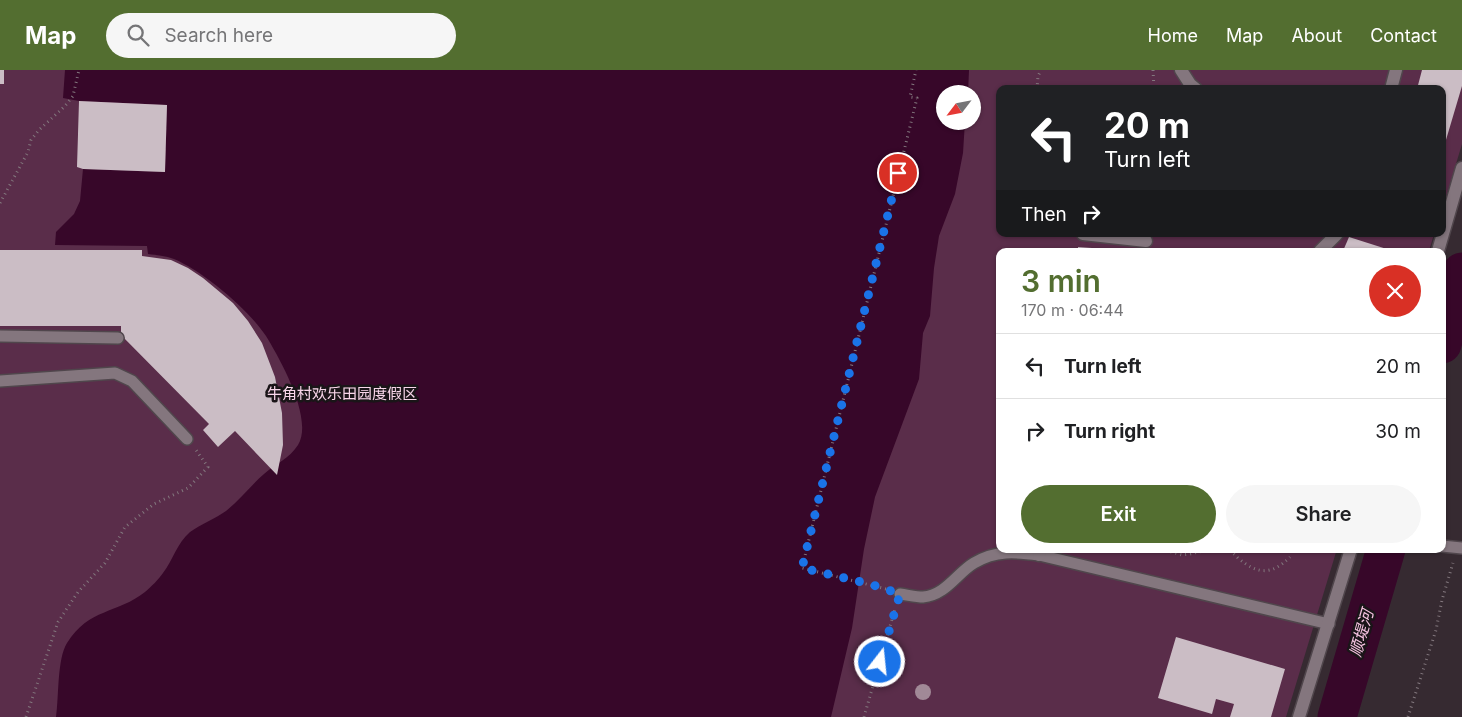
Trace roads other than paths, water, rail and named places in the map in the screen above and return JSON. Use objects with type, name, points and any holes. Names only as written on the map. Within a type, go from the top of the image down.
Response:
[{"type":"street","points":[[1181,70],[1191,85]]},
{"type":"street","points":[[1392,85],[1396,70]]},
{"type":"street","points":[[1448,199],[1462,168]]},
{"type":"street","points":[[1118,237],[1146,242]]},
{"type":"street","points":[[1323,248],[1334,237]]},
{"type":"street","points":[[1299,717],[1350,553]]},
{"type":"lane","points":[[0,336],[118,338]]},
{"type":"lane","points":[[0,381],[115,372],[132,381],[187,439]]},
{"type":"lane","points":[[1446,546],[1460,548]]},
{"type":"lane","points":[[900,594],[922,597],[931,595],[947,587],[963,571],[976,562],[1000,553]]},
{"type":"lane","points":[[1043,553],[1329,624]]},
{"type":"waterway","name":"顺堤河","points":[[1446,330],[1462,272]]},
{"type":"waterway","name":"顺堤河","points":[[1337,717],[1385,553]]},
{"type":"park label","name":"牛角村欢乐田园度假区","points":[[342,393]]}]
